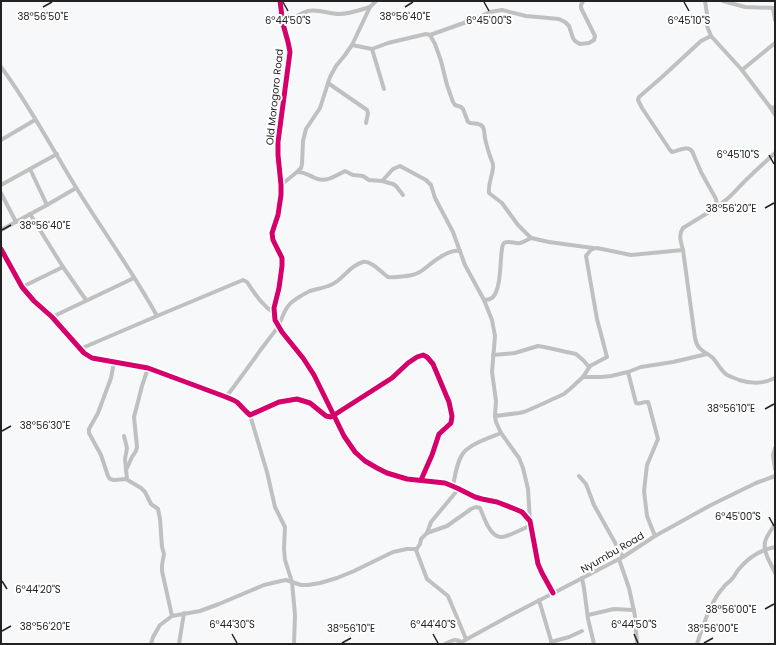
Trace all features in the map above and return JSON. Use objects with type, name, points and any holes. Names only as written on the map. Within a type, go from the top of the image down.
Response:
[{"type":"street","name":"Old Morogoro Road","points":[[280,1],[283,24],[290,52],[278,142],[281,185],[278,215],[272,233],[273,240],[282,258],[279,288],[274,308],[275,320],[314,375],[349,444],[365,461],[387,473],[407,479],[445,483],[482,499],[497,502],[522,512],[531,523]]},
{"type":"street","points":[[281,185],[297,172],[302,164],[303,141],[306,129],[320,108],[330,77],[336,66],[352,45],[370,7],[376,1]]},
{"type":"street","points":[[352,45],[372,49],[399,40],[426,34],[430,35],[490,12],[502,10],[526,16],[559,19],[569,26],[575,41],[580,44],[584,44],[594,40],[595,36],[581,8],[583,1]]},
{"type":"street","points":[[705,1],[708,20],[707,26],[711,36],[773,107],[775,115]]},
{"type":"street","points":[[723,1],[746,6],[774,8],[775,20]]},
{"type":"street","points":[[283,24],[307,12],[322,11],[341,14],[370,7]]},
{"type":"street","points":[[430,35],[441,61],[453,102],[455,105],[463,109],[469,123],[480,125],[484,130],[493,164],[489,193],[502,203],[518,225],[531,238],[631,255],[683,250]]},
{"type":"street","points":[[711,36],[701,41],[639,97],[638,100],[672,152],[686,148],[689,148],[692,151],[701,172],[716,199],[717,206]]},
{"type":"street","points":[[742,70],[775,44]]},
{"type":"street","points":[[372,49],[384,89]]},
{"type":"street","points":[[1,67],[8,75],[57,154],[76,188],[157,316]]},
{"type":"street","points":[[328,83],[366,110],[368,113],[366,123]]},
{"type":"street","points":[[1,140],[35,120]]},
{"type":"street","points":[[775,153],[727,200],[683,228],[680,232],[694,338],[697,346],[713,358],[722,371],[734,378],[755,383],[764,382],[775,378]]},
{"type":"street","points":[[1,185],[57,154]]},
{"type":"street","points":[[382,180],[393,169],[400,166],[430,183],[436,201],[457,239],[469,273],[484,300],[492,320],[495,336],[492,372],[496,401],[496,422],[501,433],[519,458],[523,468],[528,489],[531,523],[538,564],[553,592]]},
{"type":"street","points":[[30,169],[47,205]]},
{"type":"street","points":[[297,172],[306,173],[316,179],[321,180],[329,179],[344,171],[363,176],[369,180],[382,180],[393,184],[403,195]]},
{"type":"street","points":[[1,230],[76,188]]},
{"type":"street","points":[[1,193],[16,222]]},
{"type":"street","points":[[30,214],[63,267],[86,300]]},
{"type":"street","points":[[484,300],[490,299],[495,294],[499,278],[501,247],[503,243],[521,243],[531,238]]},
{"type":"street","points":[[495,416],[519,413],[540,405],[570,390],[583,377],[589,367],[595,362],[605,358],[607,355],[601,339],[584,246]]},
{"type":"street","points":[[586,256],[594,248]]},
{"type":"street","points":[[1,249],[22,287],[34,301],[52,317],[84,353],[92,358],[148,368],[236,401],[245,412],[250,414],[279,402],[297,399],[310,403],[331,418],[392,378],[408,363],[420,355],[427,357],[433,364],[449,402],[452,420],[439,434],[421,480]]},
{"type":"street","points":[[226,397],[246,372],[278,326],[286,308],[291,302],[299,297],[310,291],[336,282],[352,268],[363,262],[366,262],[381,270],[389,277],[396,278],[417,274],[446,254],[456,250],[460,251]]},
{"type":"street","points":[[22,287],[63,267]]},
{"type":"street","points":[[52,317],[134,278]]},
{"type":"street","points":[[80,349],[243,280],[247,282],[263,305],[274,313]]},
{"type":"street","points":[[493,355],[515,353],[538,346],[576,354],[589,367]]},
{"type":"street","points":[[583,377],[601,377],[628,372],[641,367],[673,362],[707,354]]},
{"type":"street","points":[[114,362],[111,378],[98,413],[89,429],[89,433],[101,455],[110,479],[127,479],[141,488],[145,492],[151,504],[158,510],[164,554],[162,571],[172,616]]},
{"type":"street","points":[[126,470],[137,447],[134,417],[148,368]]},
{"type":"street","points":[[628,372],[636,403],[648,402],[658,439],[647,465],[644,491],[647,516],[655,536]]},
{"type":"street","points":[[250,414],[276,507],[285,527],[285,560],[292,582],[295,615],[294,644]]},
{"type":"street","points":[[453,486],[457,467],[465,451],[471,446],[501,433]]},
{"type":"street","points":[[124,436],[127,448],[125,459],[127,479]]},
{"type":"street","points":[[775,448],[773,455],[775,469]]},
{"type":"street","points":[[579,476],[586,484],[594,505],[621,558],[634,610],[637,644]]},
{"type":"street","name":"Nyumbu Road","points":[[459,643],[553,592],[621,558],[655,536],[711,505],[756,483],[775,476]]},
{"type":"street","points":[[416,549],[431,522],[456,492],[457,488]]},
{"type":"street","points":[[426,532],[447,526],[470,509],[476,507],[480,508],[488,527],[497,537],[503,537],[531,523]]},
{"type":"street","points":[[775,524],[766,539],[765,549],[775,573]]},
{"type":"street","points":[[697,644],[706,619],[723,587],[732,580],[739,569],[750,557],[765,549],[775,547]]},
{"type":"street","points":[[151,644],[160,625],[172,616],[219,604],[264,585],[281,581],[286,580],[308,585],[320,583],[354,571],[393,552],[416,549]]},
{"type":"street","points":[[416,549],[425,576],[448,596],[460,628],[466,639]]},
{"type":"street","points":[[582,578],[594,644]]},
{"type":"street","points":[[539,600],[552,643],[582,631]]},
{"type":"street","points":[[588,615],[614,609],[634,610]]},
{"type":"street","points":[[179,644],[184,613]]},
{"type":"street","points":[[445,644],[455,640],[458,640],[459,643]]},
{"type":"cycle path","points":[[280,1],[283,24],[290,52],[278,142],[281,195],[278,215],[272,233],[273,240],[282,258],[279,288],[274,308],[275,320],[282,332],[303,358],[314,375],[344,436],[355,452],[365,461],[387,473],[407,479],[445,483],[475,497],[497,502],[522,512],[530,521],[538,564],[553,593]]},
{"type":"cycle path","points":[[1,249],[22,287],[34,301],[52,317],[84,353],[92,358],[148,368],[226,397],[237,402],[250,415],[279,402],[297,399],[310,403],[326,416],[331,417],[392,378],[417,357],[423,355],[427,357],[433,364],[449,402],[452,416],[451,423],[439,434],[421,480]]}]
